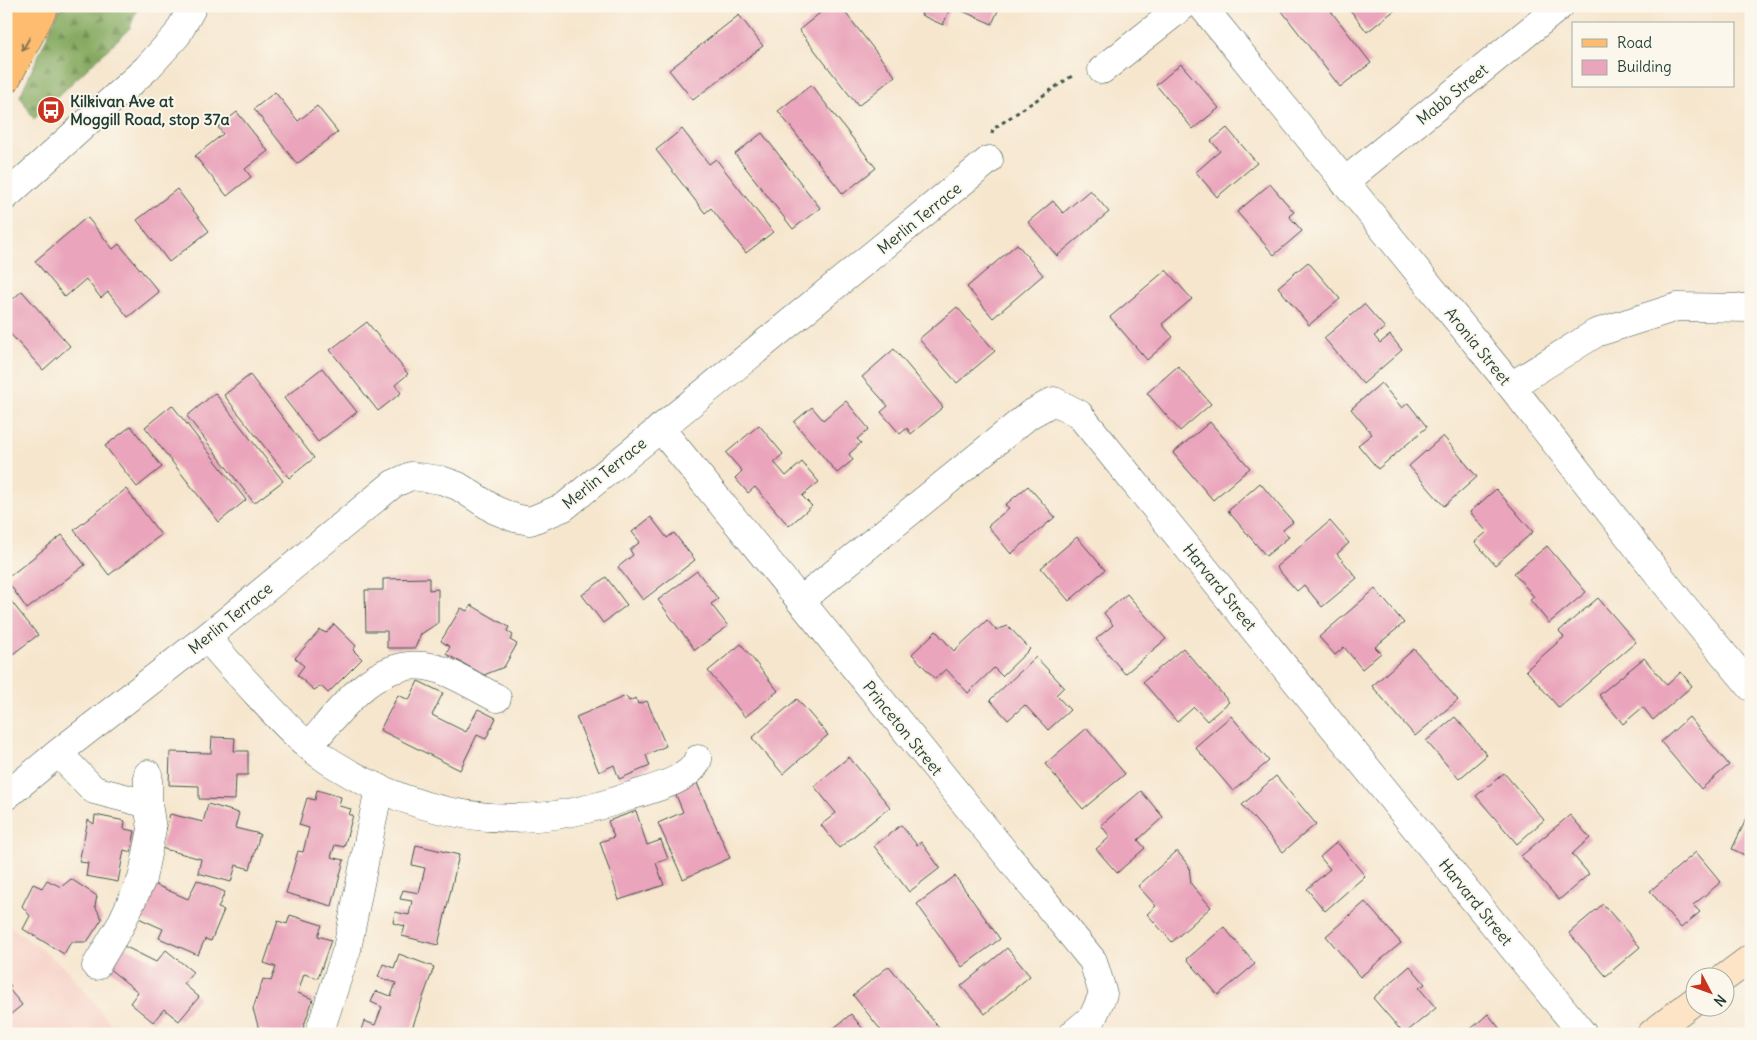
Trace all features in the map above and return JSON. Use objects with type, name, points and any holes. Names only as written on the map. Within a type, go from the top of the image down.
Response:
[{"type":"main road","points":[[6,29],[18,6]]},
{"type":"main road","points":[[6,80],[45,6]]},
{"type":"main road","points":[[1734,971],[1751,958]]},
{"type":"main road","points":[[1651,1034],[1684,1009]]},
{"type":"street","points":[[6,196],[147,68],[178,35],[193,6]]},
{"type":"street","points":[[1102,70],[1183,6]]},
{"type":"street","name":"Aronia Street","points":[[1202,6],[1511,386],[1681,603],[1751,688]]},
{"type":"street","name":"Mabb Street","points":[[1344,182],[1560,6]]},
{"type":"street","name":"Merlin Terrace","points":[[6,796],[207,637],[393,484],[411,476],[441,480],[458,486],[495,510],[514,518],[530,521],[545,517],[564,507],[989,160]]},
{"type":"street","points":[[1511,386],[1596,333],[1677,307],[1751,308]]},
{"type":"street","name":"Harvard Street","points":[[800,601],[1029,416],[1054,402],[1079,414],[1583,1034]]},
{"type":"street","name":"Princeton Street","points":[[660,428],[1092,961],[1103,994],[1093,1017],[1073,1034]]},
{"type":"street","points":[[207,637],[219,654],[291,730],[332,763],[379,788],[446,812],[474,817],[511,818],[565,814],[608,804],[683,777],[696,766],[698,759]]},
{"type":"street","points":[[309,746],[357,694],[371,682],[403,667],[424,666],[457,678],[497,698]]},
{"type":"street","points":[[58,753],[94,790],[148,804]]},
{"type":"street","points":[[96,966],[120,926],[142,879],[152,829],[148,804],[148,774]]},
{"type":"street","points":[[318,1034],[347,949],[379,788]]},
{"type":"path","points":[[989,160],[993,129],[1082,70],[1102,70]]},
{"type":"shaded area","points":[[6,923],[67,969],[119,1034],[6,1034]]},
{"type":"green space","points":[[61,6],[138,6],[130,28],[34,119],[20,96]]},
{"type":"building","points":[[815,6],[840,6],[895,76],[858,106],[799,30],[820,13]]},
{"type":"building","points":[[925,6],[951,6],[943,25],[921,15]]},
{"type":"building","points":[[951,6],[1000,6],[992,24]]},
{"type":"building","points":[[1278,6],[1327,6],[1371,63],[1340,87]]},
{"type":"building","points":[[1347,6],[1400,6],[1367,32]]},
{"type":"building","points":[[739,15],[763,46],[693,100],[669,70]]},
{"type":"building","points":[[1181,64],[1219,108],[1193,129],[1156,85]]},
{"type":"building","points":[[811,85],[876,168],[843,194],[778,111]]},
{"type":"building","points":[[275,92],[298,121],[317,106],[338,132],[297,164],[254,109]]},
{"type":"building","points":[[237,112],[268,151],[245,169],[251,177],[227,196],[195,156],[223,134],[218,127]]},
{"type":"building","points":[[1227,128],[1257,163],[1217,197],[1196,172],[1220,151],[1211,141]]},
{"type":"building","points":[[682,129],[709,164],[716,159],[773,232],[746,253],[711,208],[705,213],[656,150]]},
{"type":"building","points":[[762,133],[820,208],[793,229],[735,154]]},
{"type":"building","points":[[1270,184],[1294,212],[1289,216],[1302,231],[1274,255],[1237,212]]},
{"type":"building","points":[[177,189],[209,231],[169,262],[137,220]]},
{"type":"building","points":[[1090,190],[1109,212],[1057,256],[1028,222],[1053,201],[1063,213]]},
{"type":"building","points":[[87,217],[113,249],[119,244],[159,292],[128,317],[108,292],[101,298],[86,279],[65,297],[35,261]]},
{"type":"building","points":[[1017,244],[1043,275],[993,318],[967,287]]},
{"type":"building","points":[[1308,262],[1340,299],[1309,325],[1278,287]]},
{"type":"building","points":[[1166,270],[1192,299],[1162,324],[1173,337],[1147,360],[1110,317]]},
{"type":"building","points":[[22,291],[70,346],[43,370],[6,329],[6,305]]},
{"type":"building","points":[[1364,304],[1385,328],[1374,336],[1380,343],[1390,335],[1402,350],[1363,384],[1324,338]]},
{"type":"building","points":[[957,307],[995,351],[957,383],[919,339]]},
{"type":"building","points":[[367,322],[408,374],[395,385],[401,393],[378,411],[330,350]]},
{"type":"building","points":[[894,349],[943,407],[911,434],[907,428],[900,434],[881,412],[888,406],[862,377]]},
{"type":"building","points":[[1178,366],[1211,404],[1180,431],[1147,393]]},
{"type":"building","points":[[322,368],[357,412],[318,442],[284,398]]},
{"type":"building","points":[[250,375],[314,458],[289,478],[224,395]]},
{"type":"building","points":[[1381,383],[1402,408],[1408,403],[1427,427],[1378,469],[1358,445],[1372,434],[1351,409]]},
{"type":"building","points":[[215,393],[283,481],[254,503],[187,416]]},
{"type":"building","points":[[846,401],[869,429],[857,439],[861,443],[849,454],[853,460],[837,473],[794,422],[812,407],[823,420]]},
{"type":"building","points":[[172,405],[246,500],[219,522],[145,427]]},
{"type":"building","points":[[1210,422],[1250,468],[1213,500],[1173,453]]},
{"type":"building","points":[[759,425],[783,454],[774,462],[786,476],[802,462],[819,482],[802,496],[812,506],[789,526],[755,487],[748,493],[735,478],[742,471],[726,453]]},
{"type":"building","points":[[131,426],[162,467],[137,487],[105,446]]},
{"type":"building","points":[[1443,436],[1477,477],[1444,506],[1409,466]]},
{"type":"building","points":[[1260,483],[1293,522],[1283,530],[1289,537],[1266,556],[1228,511]]},
{"type":"building","points":[[1028,486],[1055,517],[1011,554],[988,526],[1009,508],[1005,505]]},
{"type":"building","points":[[126,489],[161,535],[109,575],[74,530]]},
{"type":"building","points":[[1496,489],[1533,532],[1495,565],[1475,542],[1487,532],[1470,512]]},
{"type":"building","points":[[651,517],[667,538],[674,533],[695,560],[643,600],[618,567],[633,555],[630,550],[640,542],[632,532]]},
{"type":"building","points":[[1330,521],[1349,543],[1337,554],[1357,578],[1322,607],[1304,585],[1297,591],[1276,567]]},
{"type":"building","points":[[62,535],[85,565],[27,609],[6,579]]},
{"type":"building","points":[[1077,537],[1105,570],[1069,601],[1041,568]]},
{"type":"building","points":[[1547,546],[1586,592],[1549,623],[1530,600],[1534,597],[1514,573]]},
{"type":"building","points":[[697,571],[718,599],[711,604],[728,626],[695,650],[658,600]]},
{"type":"building","points":[[606,577],[627,605],[603,623],[582,595]]},
{"type":"building","points":[[429,578],[429,590],[438,589],[438,623],[421,634],[415,648],[387,648],[387,631],[366,631],[365,590],[383,590],[383,579]]},
{"type":"building","points":[[1375,589],[1404,623],[1375,647],[1381,653],[1362,669],[1344,647],[1335,655],[1319,637]]},
{"type":"building","points":[[1127,594],[1166,639],[1125,674],[1096,639],[1113,625],[1104,613]]},
{"type":"building","points":[[6,595],[38,635],[6,659]]},
{"type":"building","points":[[1598,598],[1636,642],[1559,708],[1526,670],[1564,637],[1559,631]]},
{"type":"building","points":[[471,605],[509,627],[507,631],[513,635],[510,640],[517,644],[504,667],[484,675],[446,654],[450,647],[441,641],[461,608],[467,611]]},
{"type":"building","points":[[987,620],[996,630],[1008,626],[1030,649],[1002,676],[994,668],[968,693],[946,669],[935,679],[912,654],[936,631],[954,651]]},
{"type":"building","points":[[334,624],[356,646],[353,650],[362,659],[328,693],[321,686],[314,690],[297,675],[304,666],[295,658],[320,630],[326,633]]},
{"type":"building","points":[[741,644],[778,691],[745,717],[708,671]]},
{"type":"building","points":[[1183,648],[1229,702],[1207,721],[1194,707],[1177,722],[1143,682]]},
{"type":"building","points":[[1414,649],[1458,700],[1415,736],[1372,686]]},
{"type":"building","points":[[1036,657],[1064,687],[1056,695],[1070,710],[1048,730],[1025,705],[1008,720],[990,700]]},
{"type":"building","points":[[1644,658],[1667,685],[1681,672],[1692,686],[1653,720],[1643,707],[1623,724],[1599,695]]},
{"type":"building","points":[[418,681],[443,693],[432,715],[466,732],[478,709],[496,718],[486,739],[477,735],[460,770],[380,730],[398,695],[409,700]]},
{"type":"building","points":[[626,696],[629,701],[636,698],[638,704],[647,701],[666,746],[646,755],[650,766],[619,779],[614,765],[599,772],[576,717]]},
{"type":"building","points":[[797,699],[828,735],[783,774],[752,738]]},
{"type":"building","points":[[1231,716],[1269,761],[1233,791],[1195,747]]},
{"type":"building","points":[[1455,717],[1487,755],[1459,779],[1426,741]]},
{"type":"building","points":[[1689,717],[1729,765],[1701,789],[1661,742]]},
{"type":"building","points":[[1087,728],[1125,774],[1083,809],[1045,764]]},
{"type":"building","points":[[212,737],[235,738],[234,751],[248,751],[248,775],[236,775],[235,800],[199,799],[199,786],[169,785],[170,752],[211,753]]},
{"type":"building","points":[[849,757],[890,807],[839,848],[821,825],[836,813],[814,786]]},
{"type":"building","points":[[1504,773],[1544,820],[1517,844],[1476,796]]},
{"type":"building","points":[[1276,776],[1316,824],[1283,852],[1242,805]]},
{"type":"building","points":[[696,781],[730,858],[683,879],[658,823],[683,812],[674,790]]},
{"type":"building","points":[[317,790],[341,797],[339,806],[351,809],[349,815],[353,815],[344,847],[335,845],[331,857],[344,860],[332,906],[286,893],[298,851],[303,852],[309,828],[299,825],[307,798],[315,800]]},
{"type":"building","points":[[1141,791],[1163,817],[1138,840],[1145,848],[1117,873],[1096,849],[1110,837],[1101,825]]},
{"type":"building","points":[[208,804],[239,813],[235,828],[260,834],[250,869],[236,865],[231,882],[198,873],[201,859],[161,848],[170,814],[203,822]]},
{"type":"building","points":[[1751,809],[1751,858],[1732,849]]},
{"type":"building","points":[[636,811],[647,845],[661,840],[668,859],[656,863],[664,885],[619,900],[600,842],[614,837],[608,821]]},
{"type":"building","points":[[95,815],[125,821],[124,829],[135,831],[131,852],[124,850],[118,882],[86,876],[88,863],[79,862],[88,820],[94,824]]},
{"type":"building","points":[[1570,815],[1590,838],[1572,854],[1589,874],[1559,900],[1521,856]]},
{"type":"building","points":[[901,825],[917,845],[921,842],[940,868],[909,892],[874,846]]},
{"type":"building","points":[[1337,842],[1365,876],[1325,911],[1307,889],[1330,869],[1320,857]]},
{"type":"building","points":[[416,845],[459,855],[438,945],[402,936],[405,926],[393,923],[395,912],[409,915],[412,901],[400,899],[403,890],[419,893],[425,868],[412,865]]},
{"type":"building","points":[[1177,851],[1189,866],[1191,884],[1211,907],[1172,942],[1147,914],[1156,906],[1138,886]]},
{"type":"building","points":[[1696,852],[1721,882],[1693,905],[1700,912],[1681,928],[1650,891]]},
{"type":"building","points":[[955,876],[1000,939],[962,967],[917,904]]},
{"type":"building","points":[[71,879],[97,896],[95,906],[102,919],[87,942],[71,942],[64,954],[23,929],[30,916],[22,906],[33,884],[42,888],[47,880],[61,887]]},
{"type":"building","points":[[197,880],[225,892],[218,908],[224,910],[211,941],[205,939],[198,955],[159,938],[163,929],[134,916],[149,882],[188,899]]},
{"type":"building","points":[[1365,902],[1401,943],[1360,977],[1326,936]]},
{"type":"building","points":[[1603,904],[1640,947],[1606,976],[1569,933]]},
{"type":"building","points":[[290,915],[322,925],[318,936],[331,940],[318,978],[304,974],[298,993],[313,999],[301,1034],[273,1034],[259,1029],[253,1009],[263,979],[271,981],[276,967],[264,963],[278,921],[287,924]]},
{"type":"building","points":[[1224,927],[1255,964],[1218,995],[1187,959]]},
{"type":"building","points":[[124,946],[156,962],[166,950],[193,972],[184,984],[199,997],[179,1021],[164,1009],[153,1022],[130,1003],[138,992],[107,967]]},
{"type":"building","points":[[1007,948],[1030,976],[985,1014],[961,986]]},
{"type":"building","points":[[399,954],[434,967],[410,1034],[360,1033],[364,1021],[375,1025],[382,1007],[371,1002],[376,991],[391,996],[396,983],[378,977],[383,964],[394,968]]},
{"type":"building","points":[[889,966],[944,1034],[884,1034],[853,995]]},
{"type":"building","points":[[1410,966],[1425,984],[1419,988],[1436,1008],[1404,1034],[1373,998]]},
{"type":"building","points":[[6,980],[11,986],[8,988],[22,1005],[6,1018]]},
{"type":"building","points":[[851,1014],[867,1034],[827,1034]]},
{"type":"building","points":[[1488,1014],[1504,1034],[1465,1034]]},
{"type":"place","name":"Kilkivan Ave at Moggill Road, stop 37a","points":[[51,110]]}]
